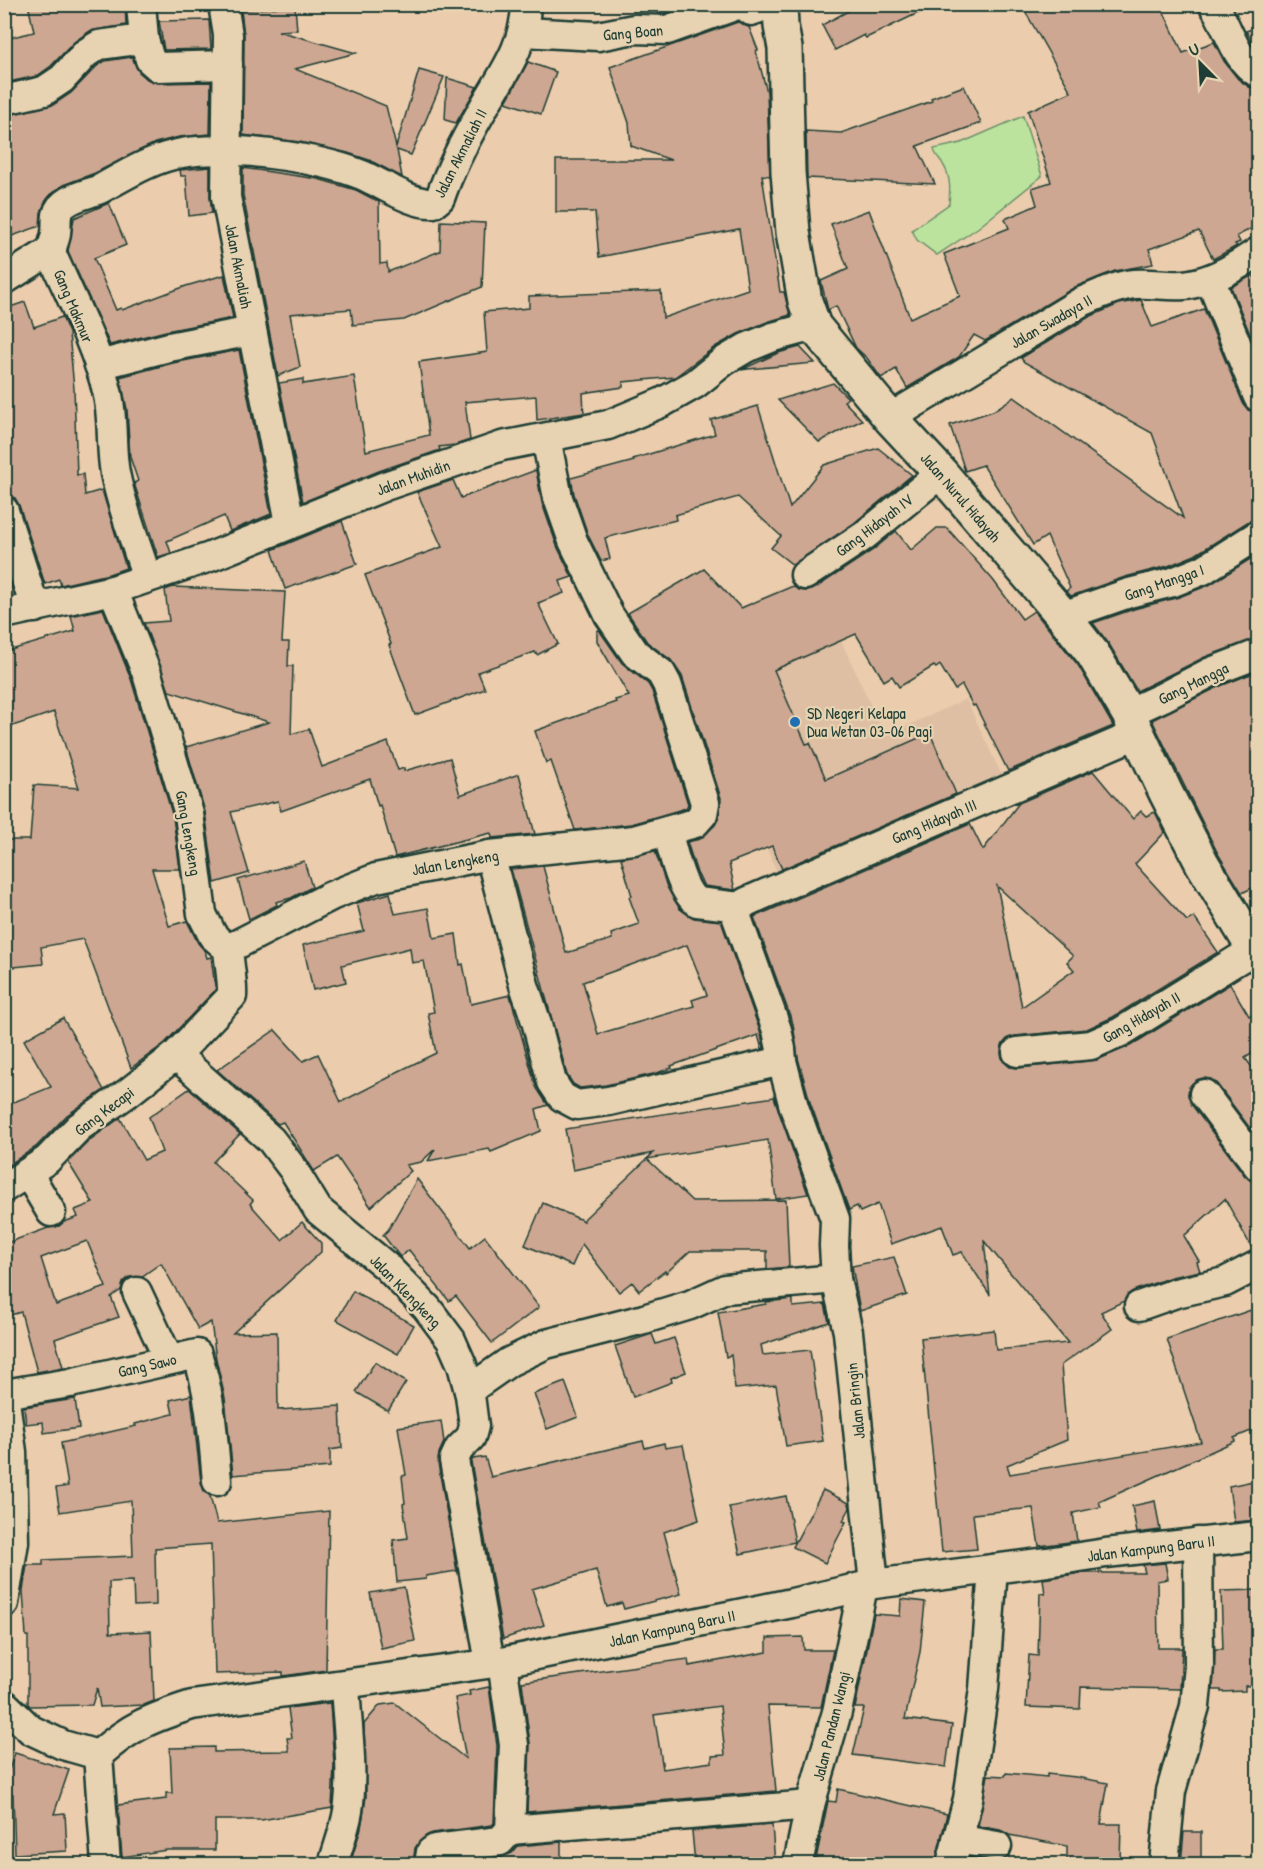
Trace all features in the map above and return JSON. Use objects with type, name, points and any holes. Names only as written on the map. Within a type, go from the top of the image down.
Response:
[{"type":"street","points":[[141,4],[144,39],[150,60],[158,67],[228,65]]},
{"type":"street","name":"Jalan Akmaliah","points":[[223,4],[228,35],[226,197],[290,523]]},
{"type":"street","name":"Gang Boan","points":[[524,18],[598,36],[634,29],[668,30],[737,5],[745,6],[752,11],[772,4]]},
{"type":"street","name":"Jalan Nurul Hidayah","points":[[780,4],[785,48],[788,172],[793,232],[805,301],[814,326],[1093,654],[1132,724],[1202,863],[1257,952]]},
{"type":"street","points":[[1213,4],[1239,54],[1258,73]]},
{"type":"street","name":"Jalan Akmaliah II","points":[[227,150],[309,160],[338,167],[419,201],[434,203],[440,198],[478,116],[518,49],[524,18]]},
{"type":"street","points":[[4,100],[44,91],[62,78],[92,48],[144,39]]},
{"type":"street","name":"Gang Makmur","points":[[147,578],[122,507],[114,471],[111,411],[99,365],[51,246],[56,233],[57,212],[70,200],[98,190],[155,161],[181,153],[227,150]]},
{"type":"street","points":[[4,280],[52,250]]},
{"type":"street","name":"Jalan Swadaya II","points":[[890,418],[1081,302],[1109,290],[1135,284],[1188,285],[1210,279],[1225,273],[1258,252]]},
{"type":"street","points":[[1210,279],[1258,397]]},
{"type":"street","name":"Jalan Muhidin","points":[[4,614],[113,590],[210,557],[385,486],[502,446],[608,425],[637,414],[694,384],[724,361],[746,348],[773,337],[814,326]]},
{"type":"street","points":[[99,365],[169,347],[252,331]]},
{"type":"street","name":"Jalan Lengkeng","points":[[228,949],[331,896],[376,878],[490,855],[634,840],[695,823],[703,814],[705,803],[667,684],[661,673],[635,653],[609,615],[573,541],[558,498],[546,438]]},
{"type":"street","name":"Gang Hidayah IV","points":[[805,575],[864,536],[941,473]]},
{"type":"street","points":[[4,511],[35,608]]},
{"type":"street","name":"Gang Mangga I","points":[[1063,616],[1129,593],[1173,582],[1203,570],[1258,536]]},
{"type":"street","name":"Gang Lengkeng","points":[[113,590],[147,674],[189,814],[202,914],[213,936],[228,949]]},
{"type":"street","name":"Gang Mangga","points":[[1132,724],[1163,697],[1211,672],[1258,654]]},
{"type":"street","name":"Gang Hidayah III","points":[[738,911],[746,902],[1132,724]]},
{"type":"street","points":[[490,855],[552,1083],[562,1097],[577,1105],[609,1101],[782,1061],[777,1030],[738,911],[697,902],[691,898],[685,890],[667,831]]},
{"type":"street","points":[[176,1055],[232,996],[228,949]]},
{"type":"street","name":"Gang Hidayah II","points":[[1017,1052],[1091,1045],[1121,1032],[1257,952]]},
{"type":"street","name":"Gang Kecapi","points":[[4,1188],[47,1160],[80,1127],[176,1055]]},
{"type":"street","name":"Jalan Klengkeng","points":[[176,1055],[272,1140],[318,1210],[386,1266],[427,1308],[451,1340],[462,1365],[469,1390],[474,1426],[471,1437],[459,1449],[454,1460],[514,1745],[510,1830]]},
{"type":"street","name":"Jalan Bringin","points":[[782,1061],[794,1107],[835,1220],[836,1280],[848,1332],[869,1585]]},
{"type":"street","points":[[1204,1094],[1258,1166]]},
{"type":"street","points":[[28,1173],[51,1212]]},
{"type":"street","points":[[1139,1306],[1176,1293],[1225,1282],[1258,1265]]},
{"type":"street","points":[[469,1390],[509,1362],[546,1344],[656,1316],[690,1305],[725,1289],[836,1280]]},
{"type":"street","points":[[137,1292],[169,1360]]},
{"type":"street","name":"Gang Sawo","points":[[4,1394],[70,1383],[197,1353],[211,1420],[217,1481]]},
{"type":"street","points":[[4,1394],[12,1452],[14,1542],[4,1602]]},
{"type":"street","name":"Jalan Kampung Baru II","points":[[98,1755],[121,1735],[153,1717],[192,1706],[496,1663],[792,1603],[869,1585],[1258,1536]]},
{"type":"street","points":[[1164,1864],[1171,1791],[1195,1706],[1199,1666],[1198,1542]]},
{"type":"street","points":[[993,1569],[984,1689],[968,1799],[954,1852],[997,1846]]},
{"type":"street","name":"Jalan Pandan Wangi","points":[[798,1864],[810,1805],[837,1712],[869,1585]]},
{"type":"street","points":[[333,1864],[348,1812],[350,1773],[345,1685]]},
{"type":"street","points":[[4,1704],[31,1730],[63,1745],[98,1755],[106,1864]]},
{"type":"street","points":[[429,1864],[431,1852],[435,1849],[500,1841],[510,1830],[810,1805]]},
{"type":"shaded area","name":"SD Negeri Kelapa Dua Wetan 03-06 Pagi","points":[[811,575],[885,736],[966,699],[1005,782],[782,884],[675,637]]},
{"type":"green space","points":[[1023,116],[1042,176],[979,227],[937,255],[917,240],[912,230],[949,204],[948,175],[934,149],[961,143]]},
{"type":"building","points":[[28,4],[125,4],[126,25],[90,31],[74,42],[51,66],[37,76],[4,83],[4,39],[34,32]]},
{"type":"building","points":[[654,4],[689,4],[658,13]]},
{"type":"building","points":[[861,4],[937,4],[866,38],[864,35],[835,50],[822,25]]},
{"type":"building","points":[[1021,4],[1160,4],[1183,53],[1214,42],[1224,61],[1238,79],[1249,87],[1258,89],[1258,225],[1237,236],[1240,242],[1235,244],[1237,246],[1213,259],[1199,231],[1149,249],[1153,264],[1115,271],[1075,287],[985,341],[974,335],[959,357],[907,388],[896,369],[881,378],[867,358],[856,348],[836,306],[828,310],[821,281],[848,269],[831,224],[869,210],[910,318],[960,296],[944,254],[1009,228],[1005,219],[1037,205],[1032,188],[1051,182],[1028,111],[1071,92]]},
{"type":"building","points":[[295,6],[297,30],[278,31],[356,53],[295,69],[386,106],[396,147],[419,70],[444,77],[411,155],[397,150],[402,177],[369,160],[348,153],[300,142],[243,135],[244,35],[241,10]]},
{"type":"building","points":[[209,20],[211,49],[164,50],[159,21]]},
{"type":"building","points":[[738,22],[749,27],[758,50],[756,51],[767,92],[770,176],[762,175],[780,292],[784,292],[790,315],[738,334],[715,347],[675,377],[623,382],[623,387],[583,393],[584,413],[537,420],[536,396],[465,402],[470,440],[439,447],[440,450],[379,471],[303,502],[279,383],[303,379],[303,384],[354,376],[366,451],[429,435],[419,362],[487,352],[484,312],[529,308],[529,296],[661,291],[663,318],[748,289],[739,229],[599,257],[595,212],[556,212],[556,160],[671,160],[631,146],[629,123],[610,67]]},
{"type":"building","points":[[1258,27],[1258,52],[1246,31]]},
{"type":"building","points":[[132,57],[139,72],[147,79],[158,83],[211,82],[210,134],[179,137],[155,143],[95,173],[63,185],[45,202],[40,226],[4,239],[4,116],[53,105],[71,93],[97,66],[105,61]]},
{"type":"building","points":[[528,62],[556,72],[541,114],[506,102]]},
{"type":"building","points":[[447,78],[477,87],[456,123],[445,120]]},
{"type":"building","points":[[964,86],[981,123],[917,146],[935,184],[807,178],[806,131],[841,133],[932,101],[931,98]]},
{"type":"building","points":[[210,167],[212,213],[189,216],[186,176],[181,176],[180,170]]},
{"type":"building","points":[[243,168],[318,179],[356,190],[379,202],[380,264],[387,263],[388,272],[440,251],[441,221],[485,223],[482,287],[404,320],[353,325],[351,309],[290,314],[300,367],[278,376],[243,195]]},
{"type":"building","points":[[109,203],[126,245],[94,258],[116,310],[121,308],[122,310],[186,286],[224,275],[233,318],[110,345],[68,251],[74,218]]},
{"type":"building","points":[[1253,275],[1258,283],[1258,354],[1231,287]]},
{"type":"building","points":[[1141,300],[1152,327],[1204,309],[1243,403],[1248,410],[1258,413],[1258,519],[1249,521],[1195,555],[1168,566],[1125,577],[1071,596],[1066,591],[1070,588],[1047,536],[1033,545],[983,465],[965,471],[950,425],[993,411],[1014,397],[1183,518],[1152,433],[1024,362],[1021,358],[1089,317],[1119,304]]},
{"type":"building","points":[[25,302],[34,327],[62,317],[69,333],[74,389],[77,475],[83,474],[85,495],[102,490],[126,568],[61,585],[59,579],[45,584],[19,505],[15,498],[4,495],[4,309]]},
{"type":"building","points":[[800,347],[815,363],[741,370],[778,353]]},
{"type":"building","points":[[239,350],[271,514],[230,531],[224,516],[167,541],[171,553],[158,557],[134,483],[138,481],[130,457],[127,409],[120,377],[173,363]]},
{"type":"building","points":[[833,383],[848,398],[844,401],[862,420],[819,442],[778,400]]},
{"type":"building","points":[[758,406],[790,508],[824,465],[878,448],[912,475],[854,523],[793,565],[771,548],[781,536],[738,497],[675,515],[676,520],[605,538],[610,559],[601,561],[588,535],[571,478],[634,461],[633,459],[715,434],[711,420]]},
{"type":"building","points":[[536,470],[542,503],[557,546],[572,577],[560,581],[564,593],[538,603],[558,644],[537,655],[535,652],[478,672],[485,689],[415,715],[365,575],[442,547],[417,492],[453,480],[461,498]]},
{"type":"building","points":[[342,521],[357,564],[285,589],[272,550]]},
{"type":"building","points":[[937,528],[947,528],[993,580],[1022,619],[1034,611],[1078,665],[1113,726],[1008,771],[975,705],[973,706],[962,685],[955,690],[940,665],[936,668],[934,666],[899,687],[892,676],[884,681],[856,634],[774,670],[806,744],[810,743],[826,779],[930,733],[956,794],[782,869],[772,846],[729,863],[735,890],[704,886],[697,873],[687,842],[700,839],[715,825],[719,817],[721,798],[682,676],[671,660],[647,642],[628,613],[704,569],[741,608],[793,586],[798,590],[807,591],[814,589],[873,550],[896,531],[911,550]]},
{"type":"building","points":[[1258,554],[1258,638],[1205,657],[1137,691],[1109,644],[1093,623],[1179,597],[1209,585]]},
{"type":"building","points":[[173,587],[285,592],[282,642],[289,642],[288,666],[293,666],[291,734],[309,729],[322,767],[388,742],[398,770],[404,768],[404,771],[450,758],[460,795],[519,774],[535,834],[492,838],[491,833],[395,857],[370,779],[281,811],[278,801],[231,812],[249,873],[215,883],[205,812],[186,747],[269,722],[169,691],[144,623],[169,621],[165,590]]},
{"type":"building","points":[[103,609],[131,679],[173,817],[180,869],[152,869],[169,926],[187,921],[207,958],[211,957],[216,989],[165,1043],[131,1068],[83,939],[41,947],[43,964],[4,968],[4,840],[30,840],[34,785],[79,788],[54,712],[4,729],[4,652],[75,631],[71,616]]},
{"type":"building","points":[[599,630],[622,663],[648,684],[652,691],[688,804],[686,808],[631,824],[575,830],[551,761],[546,763],[535,731],[629,696],[597,641]]},
{"type":"building","points":[[1258,671],[1258,885],[1242,893],[1218,854],[1152,720],[1218,687]]},
{"type":"building","points":[[1093,771],[1133,819],[1141,811],[1146,816],[1155,812],[1165,832],[1135,864],[1187,921],[1194,917],[1218,952],[1113,1017],[1087,1029],[1008,1038],[1002,1045],[1003,1061],[1010,1067],[1018,1068],[1097,1060],[1130,1046],[1230,984],[1249,1016],[1258,1010],[1258,1050],[1245,1058],[1258,1075],[1258,1139],[1211,1079],[1203,1078],[1195,1081],[1189,1087],[1188,1095],[1191,1104],[1245,1176],[1251,1181],[1258,1182],[1258,1249],[1253,1250],[1225,1199],[1184,1236],[1199,1261],[1197,1262],[1200,1271],[1171,1277],[1133,1291],[1124,1301],[1101,1312],[1112,1329],[1061,1365],[1067,1440],[1007,1465],[1010,1474],[1201,1442],[1167,1339],[1251,1310],[1258,1333],[1258,1428],[1234,1438],[1235,1441],[1099,1502],[1101,1507],[1073,1513],[1077,1541],[1039,1546],[1033,1508],[973,1514],[977,1549],[942,1552],[921,1338],[994,1330],[996,1350],[1068,1343],[984,1241],[990,1295],[962,1252],[953,1255],[942,1226],[891,1244],[878,1204],[860,1212],[857,1206],[849,1210],[810,1102],[798,1058],[793,1024],[754,917],[970,824],[983,850],[1019,803]],"holes":[[[997,886],[1073,956],[1067,962],[1074,970],[1022,1007]]]},
{"type":"building","points":[[655,851],[667,887],[680,909],[694,918],[721,921],[764,1048],[762,1049],[758,1035],[653,1074],[606,1085],[580,1088],[573,1084],[567,1075],[511,869],[543,866],[566,953],[612,939],[611,934],[639,924],[629,897],[632,896],[621,858]],"holes":[[[687,945],[707,995],[692,1000],[694,1006],[598,1034],[583,982]]]},
{"type":"building","points":[[304,861],[312,887],[291,898],[276,902],[277,905],[249,919],[238,880]]},
{"type":"building","points":[[390,893],[395,914],[428,908],[434,938],[456,934],[460,965],[463,964],[471,1004],[510,995],[536,1087],[548,1105],[536,1109],[541,1131],[491,1152],[489,1149],[428,1161],[435,1149],[421,1162],[406,1165],[411,1171],[371,1207],[337,1157],[314,1171],[283,1122],[278,1124],[217,1070],[275,1030],[303,1061],[318,1054],[341,1102],[436,1053],[428,1013],[434,1012],[424,961],[412,963],[410,948],[342,965],[346,982],[313,990],[303,945],[364,931],[357,903]]},
{"type":"building","points":[[63,1018],[104,1090],[67,1115],[36,1147],[4,1168],[4,1106],[51,1087],[24,1040]]},
{"type":"building","points":[[189,1089],[240,1134],[213,1162],[253,1200],[250,1204],[282,1240],[302,1222],[321,1243],[321,1252],[233,1333],[277,1332],[278,1410],[340,1406],[342,1448],[330,1450],[330,1467],[233,1475],[225,1398],[211,1322],[198,1329],[161,1263],[141,1277],[129,1277],[123,1283],[121,1290],[111,1297],[119,1317],[55,1339],[63,1367],[37,1372],[21,1312],[4,1317],[4,1244],[59,1226],[78,1217],[75,1210],[93,1203],[68,1162],[90,1140],[120,1118],[144,1160],[162,1152],[149,1117]],"holes":[[[87,1241],[106,1287],[56,1305],[41,1258]]]},
{"type":"building","points":[[774,1097],[808,1194],[776,1199],[768,1140],[647,1159],[653,1153],[573,1170],[565,1129]]},
{"type":"building","points":[[647,1159],[692,1201],[786,1200],[789,1267],[767,1269],[767,1251],[690,1251],[666,1273],[665,1271],[639,1291],[632,1282],[619,1292],[582,1244],[572,1266],[525,1245],[543,1203],[584,1221]]},
{"type":"building","points":[[417,1179],[470,1248],[485,1236],[539,1307],[492,1343],[456,1296],[449,1301],[409,1250],[400,1257],[383,1235]]},
{"type":"building","points":[[894,1257],[907,1295],[860,1311],[852,1266]]},
{"type":"building","points":[[353,1291],[414,1325],[398,1354],[337,1320]]},
{"type":"building","points":[[793,1299],[793,1307],[825,1304],[829,1322],[761,1345],[763,1355],[810,1350],[823,1441],[786,1446],[776,1385],[735,1389],[731,1355],[726,1357],[718,1312]]},
{"type":"building","points":[[652,1334],[656,1344],[674,1338],[686,1372],[671,1378],[672,1382],[633,1397],[615,1346]]},
{"type":"building","points":[[375,1362],[406,1382],[388,1411],[356,1392]]},
{"type":"building","points":[[565,1382],[578,1417],[547,1429],[534,1394]]},
{"type":"building","points":[[191,1395],[201,1482],[204,1491],[210,1496],[217,1523],[329,1511],[326,1670],[283,1676],[283,1672],[215,1674],[211,1544],[155,1548],[156,1605],[134,1606],[133,1581],[109,1582],[110,1633],[151,1631],[154,1701],[144,1705],[100,1707],[97,1688],[92,1705],[30,1706],[28,1704],[28,1636],[26,1636],[23,1591],[27,1565],[43,1565],[43,1560],[133,1556],[131,1501],[60,1512],[56,1488],[68,1486],[61,1443],[136,1426],[135,1424],[173,1414],[170,1400]]},
{"type":"building","points":[[75,1399],[79,1428],[44,1433],[43,1422],[26,1424],[24,1407]]},
{"type":"building","points":[[441,1421],[444,1442],[438,1463],[457,1571],[426,1576],[426,1579],[397,1582],[393,1540],[408,1538],[402,1476],[406,1475],[398,1427]]},
{"type":"building","points":[[643,1441],[645,1448],[664,1443],[665,1448],[683,1445],[699,1520],[664,1532],[681,1594],[624,1609],[622,1603],[607,1607],[596,1570],[532,1589],[544,1625],[503,1639],[471,1462],[473,1459],[485,1457],[491,1477]]},
{"type":"building","points":[[1258,1480],[1258,1520],[1234,1522],[1229,1486]]},
{"type":"building","points":[[823,1490],[849,1503],[850,1508],[843,1521],[846,1522],[825,1563],[793,1547]]},
{"type":"building","points":[[786,1496],[795,1542],[740,1554],[729,1507]]},
{"type":"building","points":[[1155,1501],[1160,1530],[1137,1533],[1132,1506]]},
{"type":"building","points":[[1165,1563],[1168,1579],[1157,1581],[1158,1648],[1182,1648],[1180,1689],[1081,1687],[1080,1709],[1026,1707],[1029,1655],[1038,1656],[1040,1593],[1045,1594],[1043,1579],[1081,1573],[1145,1573],[1143,1565]]},
{"type":"building","points":[[404,1587],[415,1641],[381,1648],[370,1593]]},
{"type":"building","points":[[1258,1590],[1258,1685],[1245,1686],[1245,1691],[1213,1690],[1215,1649],[1223,1649],[1221,1591]]},
{"type":"building","points":[[901,1599],[925,1602],[920,1652],[905,1719],[952,1725],[946,1767],[853,1755],[864,1708],[855,1708],[874,1614],[900,1616]]},
{"type":"building","points":[[803,1637],[804,1650],[833,1650],[821,1707],[768,1706],[776,1791],[527,1812],[530,1743],[522,1682],[688,1659],[689,1666],[767,1652],[767,1638]],"holes":[[[720,1706],[725,1755],[712,1756],[712,1762],[663,1769],[654,1715]]]},
{"type":"building","points":[[489,1687],[497,1746],[494,1823],[426,1836],[415,1848],[413,1864],[350,1864],[361,1828],[366,1797],[364,1724],[380,1705],[395,1703],[466,1759],[455,1698],[470,1695],[469,1691]]},
{"type":"building","points":[[330,1703],[334,1764],[332,1808],[261,1820],[215,1820],[215,1850],[167,1850],[122,1857],[118,1805],[166,1799],[166,1793],[172,1793],[170,1748],[214,1747],[214,1752],[289,1751],[287,1738],[292,1738],[288,1708]]},
{"type":"building","points":[[15,1753],[69,1770],[54,1814],[65,1813],[67,1851],[15,1854],[13,1794],[4,1791],[4,1783]]},
{"type":"building","points":[[1006,1773],[1047,1777],[1047,1774],[1108,1783],[1101,1824],[1121,1824],[1120,1864],[1067,1864],[1067,1846],[1009,1835],[1000,1830],[978,1826],[988,1775],[1005,1776]]},
{"type":"building","points":[[838,1789],[947,1814],[935,1864],[815,1864],[828,1801],[836,1802]]},
{"type":"building","points":[[772,1825],[775,1864],[695,1864],[692,1831]]},
{"type":"building","points":[[1184,1832],[1201,1832],[1201,1864],[1181,1864]]},
{"type":"building","points":[[561,1842],[561,1864],[446,1864],[502,1857],[512,1853],[518,1846]]},
{"type":"building","points":[[970,1858],[996,1862],[996,1864],[968,1864]]},
{"type":"place","name":"SD Negeri Kelapa Dua Wetan 03-06 Pagi","points":[[795,722]]}]
